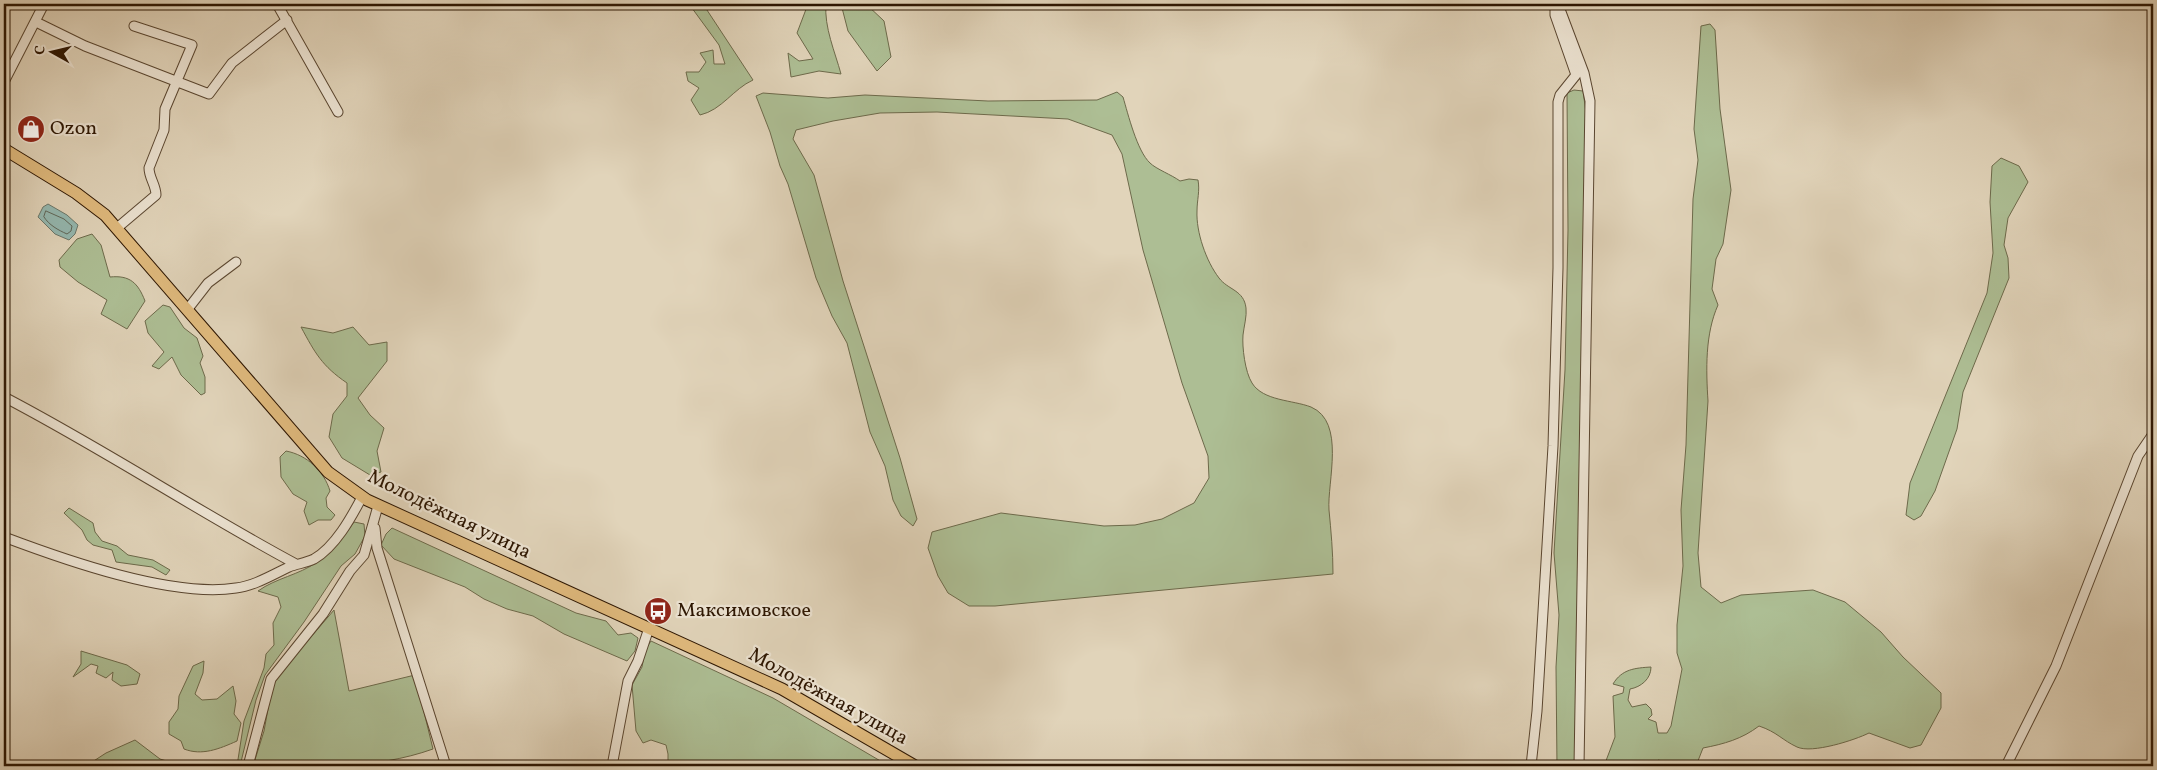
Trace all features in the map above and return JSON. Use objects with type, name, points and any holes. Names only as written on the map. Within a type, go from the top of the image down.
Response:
[{"type":"main road","name":"Молодёжная улица","points":[[4,149],[76,193],[105,215],[328,472],[362,497],[378,506],[782,688],[915,766]]},
{"type":"street","points":[[4,82],[44,4]]},
{"type":"street","points":[[277,4],[338,112]]},
{"type":"street","points":[[1531,766],[1538,702],[1553,446],[1558,268],[1558,102],[1560,95],[1576,75],[1555,14],[1557,4]]},
{"type":"street","points":[[1557,4],[1584,74],[1590,101],[1579,766]]},
{"type":"street","points":[[36,22],[85,46],[209,94],[232,63],[287,20]]},
{"type":"street","points":[[117,228],[156,195],[156,185],[149,174],[149,168],[164,130],[165,109],[192,45],[134,26]]},
{"type":"street","points":[[187,310],[208,283],[236,262]]},
{"type":"street","points":[[4,397],[99,448],[227,527],[296,564]]},
{"type":"street","points":[[2006,766],[2056,666],[2138,456],[2153,434]]},
{"type":"street","points":[[4,537],[67,560],[172,586],[236,588],[257,583],[296,564],[313,560],[329,546],[352,516],[362,497]]},
{"type":"street","points":[[248,766],[271,679],[323,614],[350,571],[364,555],[378,506]]},
{"type":"street","points":[[374,521],[377,548],[446,766]]},
{"type":"street","points":[[612,766],[628,682],[638,661],[649,628]]},
{"type":"green space","points":[[689,4],[703,4],[753,80],[715,109],[700,115],[691,100],[699,88],[688,81],[686,72],[699,72],[706,62],[700,53],[713,50],[714,64],[725,64],[719,45]]},
{"type":"green space","points":[[808,4],[826,4],[828,30],[841,74],[819,71],[791,77],[788,53],[799,61],[813,59],[797,33]]},
{"type":"green space","points":[[841,4],[866,4],[884,21],[891,57],[877,71],[848,31]]},
{"type":"green space","points":[[1710,24],[1715,30],[1720,109],[1731,190],[1723,244],[1716,259],[1712,289],[1718,305],[1711,328],[1707,352],[1708,401],[1698,553],[1701,587],[1721,603],[1741,595],[1813,590],[1845,602],[1881,632],[1903,657],[1941,693],[1941,708],[1921,745],[1910,748],[1869,733],[1833,745],[1804,749],[1787,742],[1759,726],[1732,740],[1703,748],[1696,766],[1667,766],[1667,762],[1658,760],[1654,766],[1604,766],[1615,737],[1613,696],[1623,693],[1624,687],[1613,684],[1620,675],[1629,670],[1651,667],[1645,682],[1630,689],[1628,700],[1632,707],[1646,704],[1651,709],[1652,715],[1648,719],[1656,722],[1658,733],[1667,733],[1671,726],[1682,669],[1677,653],[1677,625],[1683,566],[1681,510],[1686,445],[1693,199],[1698,160],[1694,129],[1701,26]]},
{"type":"green space","points":[[1574,90],[1583,91],[1587,120],[1576,766],[1557,766],[1556,667],[1559,615],[1554,553],[1565,370],[1568,230],[1567,93]]},
{"type":"green space","points":[[1117,92],[1123,97],[1137,141],[1150,163],[1180,181],[1198,180],[1197,219],[1206,255],[1219,278],[1239,294],[1245,302],[1244,353],[1252,383],[1257,389],[1271,397],[1311,407],[1322,415],[1328,425],[1332,439],[1329,510],[1333,574],[995,606],[969,606],[948,593],[938,576],[928,548],[932,532],[1001,513],[1104,526],[1135,525],[1162,519],[1194,503],[1209,478],[1208,456],[1182,383],[1143,250],[1122,154],[1112,135],[1068,119],[937,112],[880,113],[796,130],[793,139],[814,175],[843,281],[900,458],[917,519],[913,526],[901,516],[893,500],[885,466],[870,432],[847,343],[832,316],[816,278],[788,184],[756,96],[763,93],[828,98],[865,95],[988,101],[1097,100]]},
{"type":"green space","points":[[2001,158],[2019,166],[2028,182],[2008,218],[2004,245],[2008,258],[2009,278],[1963,392],[1957,429],[1935,491],[1921,516],[1914,520],[1906,515],[1910,483],[1987,293],[1993,253],[1990,202],[1992,166]]},
{"type":"green space","points":[[92,234],[101,245],[110,277],[128,279],[136,285],[145,301],[127,329],[101,314],[107,300],[78,282],[60,267],[59,260],[77,239]]},
{"type":"green space","points":[[163,305],[170,307],[184,328],[197,338],[203,356],[200,363],[205,377],[205,393],[201,395],[181,375],[172,357],[159,369],[152,366],[164,352],[148,333],[145,321]]},
{"type":"green space","points":[[301,327],[333,333],[353,327],[369,345],[387,342],[387,361],[358,398],[370,415],[384,428],[377,451],[381,472],[370,475],[342,458],[329,437],[333,414],[347,396],[347,383],[331,371],[320,358]]},
{"type":"green space","points":[[286,451],[308,460],[324,477],[330,491],[326,498],[327,507],[335,515],[331,520],[318,520],[309,525],[304,511],[307,502],[293,494],[281,477],[280,457]]},
{"type":"green space","points":[[69,508],[93,523],[95,532],[102,541],[117,546],[128,555],[153,560],[170,570],[166,575],[152,567],[116,562],[112,550],[93,545],[87,540],[82,530],[64,513]]},
{"type":"green space","points":[[354,522],[364,524],[365,536],[355,554],[341,566],[304,622],[265,675],[256,700],[240,766],[237,766],[244,721],[264,668],[266,654],[274,645],[273,623],[281,607],[278,597],[258,591],[317,562],[333,549]]},
{"type":"green space","points":[[392,528],[576,613],[606,621],[618,635],[631,633],[638,638],[635,651],[627,661],[564,634],[533,616],[507,609],[484,599],[465,587],[394,559],[381,545],[386,534]]},
{"type":"green space","points":[[334,610],[349,691],[415,675],[433,749],[389,761],[366,764],[253,766],[264,731],[272,687],[280,673]]},
{"type":"green space","points":[[651,641],[773,698],[889,766],[668,766],[666,745],[651,740],[643,743],[636,731],[632,685],[642,667],[645,650]]},
{"type":"green space","points":[[81,651],[127,665],[140,674],[137,684],[121,686],[112,680],[113,672],[106,678],[96,673],[98,666],[91,664],[73,677],[81,664]]},
{"type":"green space","points":[[204,661],[203,673],[195,694],[202,700],[217,699],[233,686],[236,701],[234,714],[241,723],[237,741],[217,749],[197,752],[184,749],[181,741],[169,734],[169,722],[178,709],[179,696],[193,666]]},
{"type":"green space","points":[[135,740],[160,759],[183,766],[86,766],[106,753]]},
{"type":"water","points":[[48,204],[67,215],[78,225],[75,234],[69,240],[55,234],[38,217],[43,207]]},
{"type":"place","name":"Ozon","points":[[31,129]]},
{"type":"place","name":"Максимовское","points":[[658,611]]}]
